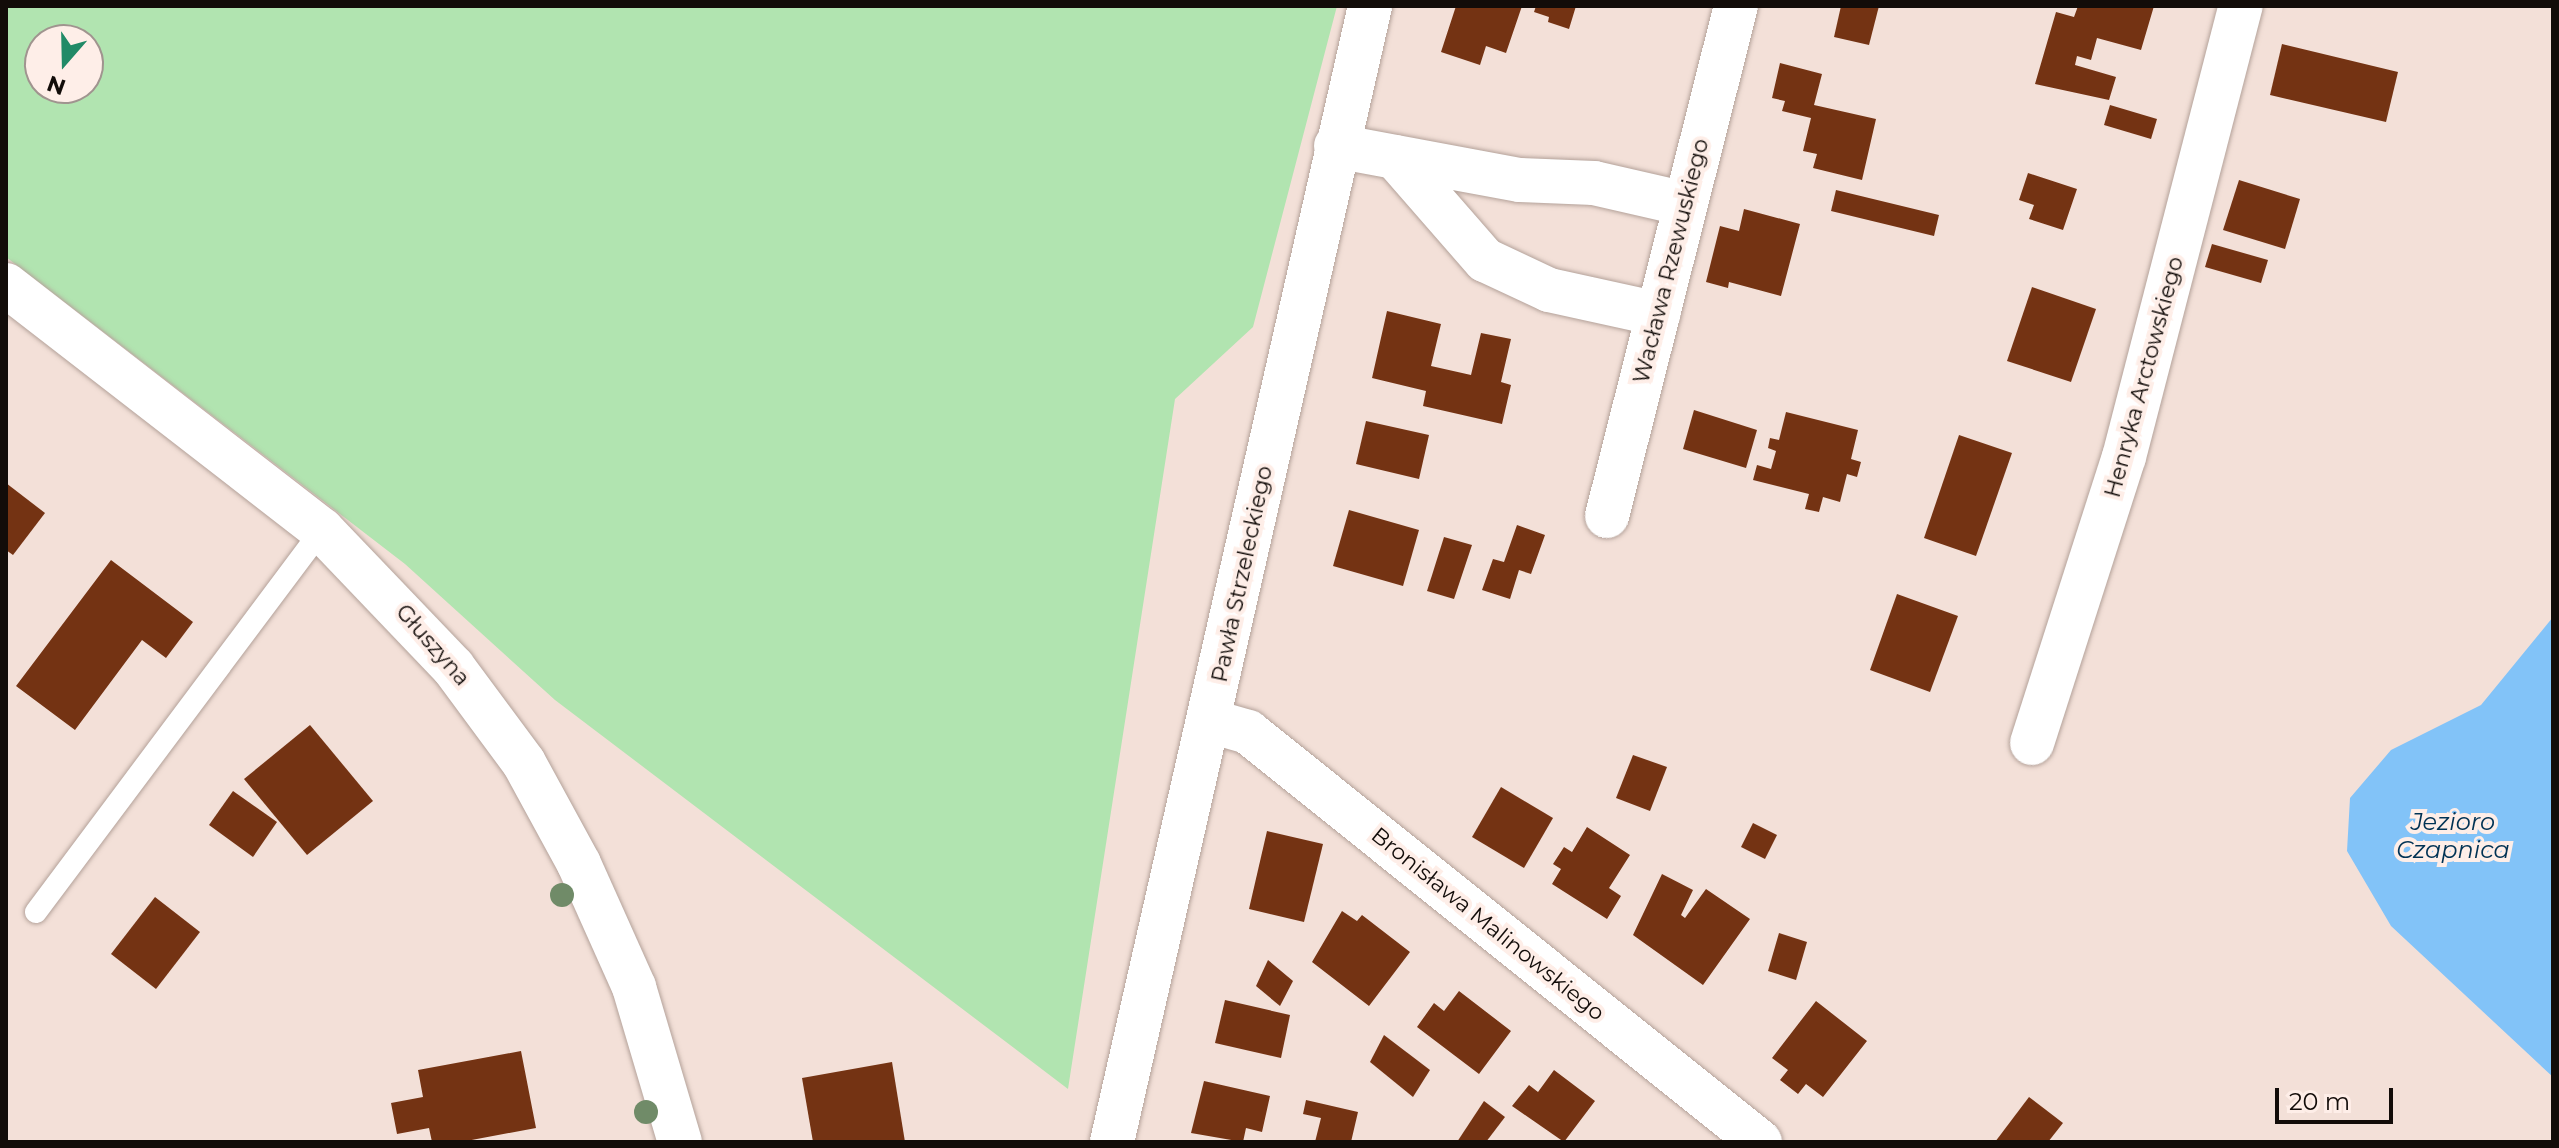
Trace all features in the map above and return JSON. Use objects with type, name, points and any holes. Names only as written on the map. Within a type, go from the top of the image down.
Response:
[{"type":"street","name":"Pawła Strzeleckiego","points":[[1112,1142],[1370,6]]},
{"type":"street","name":"Wacława Rzewuskiego","points":[[1607,516],[1736,6]]},
{"type":"street","name":"Henryka Arctowskiego","points":[[2032,743],[2124,457],[2241,6]]},
{"type":"street","points":[[1336,146],[1520,180],[1594,183],[1686,204]]},
{"type":"street","points":[[1395,157],[1485,260],[1549,290],[1658,314]]},
{"type":"street","name":"Głuszyna","points":[[6,285],[322,530],[453,667],[550,807],[634,987],[680,1142]]},
{"type":"street","name":"Bronisława Malinowskiego","points":[[1210,721],[1248,732],[1760,1142]]},
{"type":"lane","points":[[36,912],[322,530]]},
{"type":"green space","points":[[6,6],[1337,6],[1253,327],[1175,399],[1068,1089],[555,700],[405,564],[6,257]]},
{"type":"water","name":"Jezioro Czapnica","points":[[2553,617],[2553,1077],[2391,926],[2347,851],[2350,798],[2391,750],[2481,705]]},
{"type":"building","points":[[1456,6],[1522,6],[1506,53],[1486,46],[1480,65],[1441,52]]},
{"type":"building","points":[[1536,6],[1576,6],[1569,29],[1548,22],[1549,17],[1534,12]]},
{"type":"building","points":[[1841,6],[1879,6],[1869,45],[1834,37]]},
{"type":"building","points":[[2078,6],[2154,6],[2141,50],[2097,38],[2091,60],[2077,56],[2075,65],[2116,77],[2109,100],[2035,84],[2056,12],[2074,17]]},
{"type":"building","points":[[2282,44],[2398,72],[2386,122],[2270,95]]},
{"type":"building","points":[[1780,63],[1822,74],[1814,105],[1876,119],[1862,180],[1813,168],[1817,154],[1803,151],[1811,118],[1782,111],[1785,101],[1772,98]]},
{"type":"building","points":[[2110,105],[2157,119],[2151,139],[2104,125]]},
{"type":"building","points":[[2028,173],[2077,189],[2063,230],[2029,219],[2034,205],[2019,200]]},
{"type":"building","points":[[2239,180],[2300,199],[2285,249],[2223,230]]},
{"type":"building","points":[[1836,190],[1939,215],[1934,236],[1831,211]]},
{"type":"building","points":[[1744,209],[1800,224],[1781,296],[1729,282],[1728,288],[1706,282],[1720,226],[1739,231]]},
{"type":"building","points":[[2212,244],[2268,260],[2261,283],[2205,267]]},
{"type":"building","points":[[2032,287],[2096,309],[2071,382],[2007,361]]},
{"type":"building","points":[[1387,311],[1441,324],[1431,366],[1471,375],[1481,333],[1511,339],[1501,382],[1511,385],[1502,424],[1423,406],[1426,391],[1372,378]]},
{"type":"building","points":[[1694,410],[1757,430],[1746,468],[1683,449]]},
{"type":"building","points":[[1786,412],[1858,430],[1851,459],[1861,462],[1857,477],[1847,474],[1840,502],[1823,497],[1819,512],[1805,509],[1809,494],[1753,480],[1757,465],[1771,469],[1776,451],[1768,448],[1770,438],[1779,440]]},
{"type":"building","points":[[1366,421],[1429,435],[1419,479],[1356,464]]},
{"type":"building","points":[[1959,435],[2012,453],[1976,556],[1924,538]]},
{"type":"building","points":[[6,483],[45,513],[13,555],[6,550]]},
{"type":"building","points":[[1349,510],[1419,530],[1403,586],[1333,566]]},
{"type":"building","points":[[1517,525],[1545,535],[1531,574],[1519,570],[1510,599],[1482,590],[1493,559],[1504,562]]},
{"type":"building","points":[[1444,537],[1472,545],[1454,599],[1427,591]]},
{"type":"building","points":[[111,560],[193,622],[166,658],[142,640],[75,730],[16,686]]},
{"type":"building","points":[[1897,594],[1958,616],[1930,692],[1870,670]]},
{"type":"building","points":[[310,725],[373,801],[307,855],[244,779]]},
{"type":"building","points":[[1633,755],[1667,767],[1650,811],[1616,798]]},
{"type":"building","points":[[1501,787],[1553,818],[1524,868],[1472,837]]},
{"type":"building","points":[[233,791],[277,822],[253,857],[209,825]]},
{"type":"building","points":[[1753,823],[1777,835],[1765,859],[1741,847]]},
{"type":"building","points":[[1587,827],[1630,855],[1609,888],[1621,896],[1607,919],[1552,884],[1561,869],[1553,864],[1564,847],[1572,852]]},
{"type":"building","points":[[1267,831],[1323,844],[1304,922],[1249,909]]},
{"type":"building","points":[[1662,874],[1693,890],[1681,915],[1685,918],[1706,889],[1750,919],[1703,985],[1633,935]]},
{"type":"building","points":[[155,897],[200,932],[156,989],[111,954]]},
{"type":"building","points":[[1342,911],[1357,921],[1362,915],[1410,952],[1369,1006],[1312,962]]},
{"type":"building","points":[[1779,933],[1807,942],[1796,980],[1768,971]]},
{"type":"building","points":[[1268,960],[1293,981],[1280,1006],[1256,986]]},
{"type":"building","points":[[1459,991],[1511,1031],[1479,1074],[1417,1027],[1434,1003],[1444,1011]]},
{"type":"building","points":[[1225,1000],[1290,1015],[1281,1058],[1215,1043]]},
{"type":"building","points":[[1816,1001],[1867,1041],[1823,1097],[1806,1084],[1798,1094],[1780,1080],[1788,1070],[1772,1058]]},
{"type":"building","points":[[1384,1035],[1430,1070],[1413,1097],[1370,1062]]},
{"type":"building","points":[[521,1051],[536,1128],[461,1142],[432,1142],[429,1128],[397,1134],[391,1103],[423,1097],[418,1070]]},
{"type":"building","points":[[892,1062],[905,1142],[813,1142],[802,1078]]},
{"type":"building","points":[[1554,1070],[1595,1101],[1564,1142],[1512,1106],[1529,1085],[1538,1092]]},
{"type":"building","points":[[1204,1081],[1270,1096],[1262,1132],[1246,1128],[1243,1142],[1191,1133]]},
{"type":"building","points":[[2029,1097],[2063,1123],[2048,1142],[1995,1142]]},
{"type":"building","points":[[1306,1100],[1358,1112],[1351,1142],[1315,1142],[1321,1118],[1303,1114]]},
{"type":"building","points":[[1484,1101],[1505,1117],[1486,1142],[1457,1142]]}]
